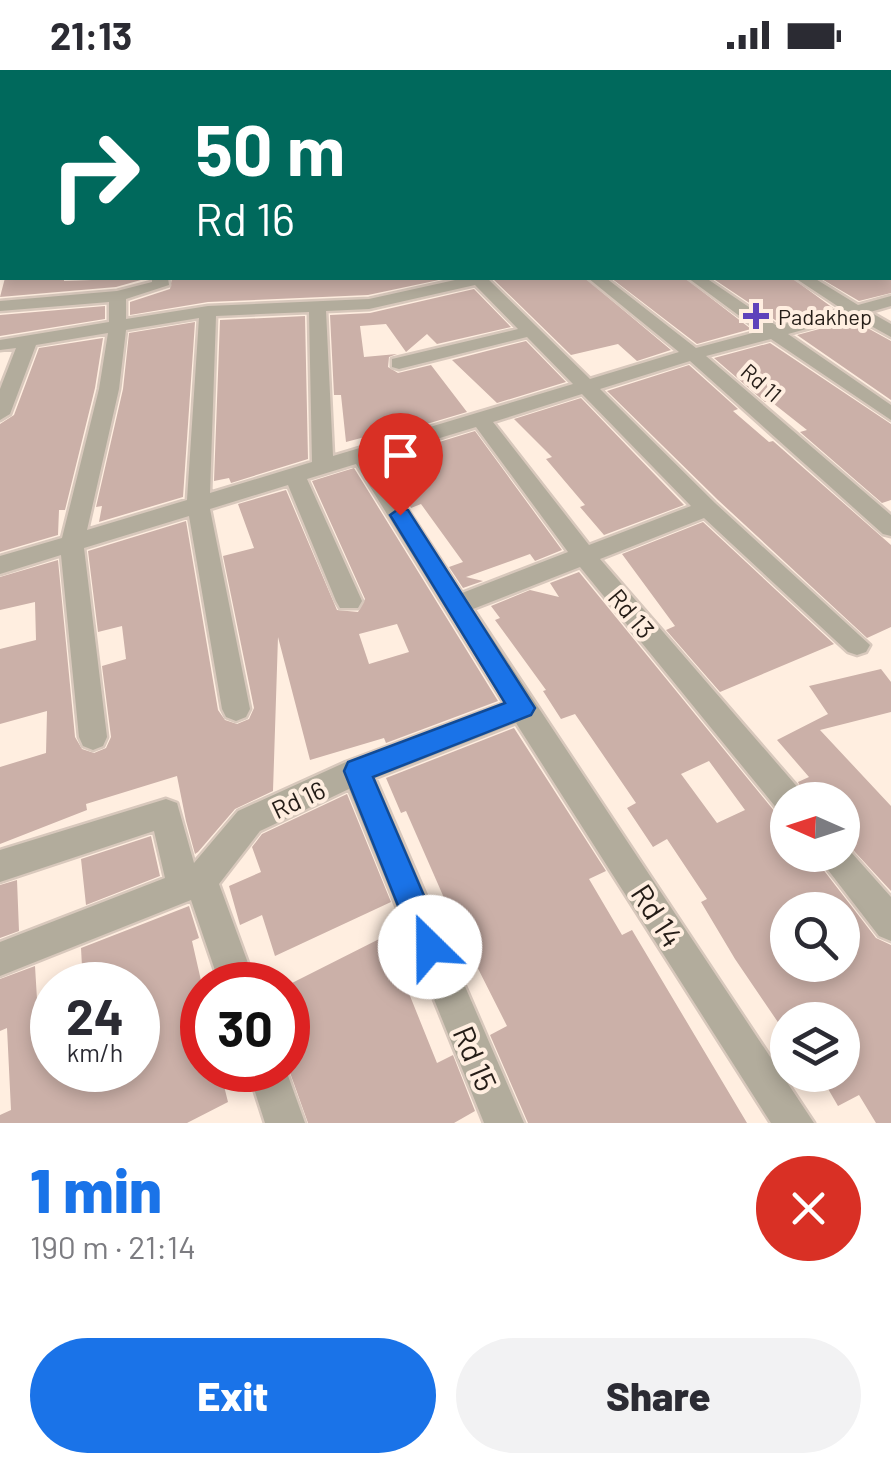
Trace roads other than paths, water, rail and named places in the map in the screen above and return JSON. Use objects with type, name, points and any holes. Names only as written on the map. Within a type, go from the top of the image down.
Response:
[{"type":"street","points":[[0,306],[117,296],[161,285],[160,280]]},
{"type":"street","points":[[0,345],[208,311],[369,304],[470,280]]},
{"type":"street","points":[[480,280],[708,508],[857,645]]},
{"type":"street","name":"Rd 11","points":[[599,280],[693,354],[891,528]]},
{"type":"street","points":[[699,280],[891,414]]},
{"type":"street","points":[[806,280],[891,332]]},
{"type":"street","points":[[93,737],[72,544],[109,389],[110,358],[118,326],[117,296]]},
{"type":"street","points":[[0,564],[693,354],[891,300]]},
{"type":"street","points":[[317,308],[323,465]]},
{"type":"street","points":[[208,311],[198,503],[236,708]]},
{"type":"street","points":[[398,363],[530,331]]},
{"type":"street","points":[[0,414],[28,341]]},
{"type":"street","name":"Rd 13","points":[[481,420],[585,557],[774,782]]},
{"type":"street","points":[[361,455],[522,708]]},
{"type":"street","points":[[294,474],[349,601]]},
{"type":"street","points":[[459,604],[708,508]]},
{"type":"street","name":"Rd 16","points":[[192,884],[249,821],[357,771],[522,708]]},
{"type":"street","name":"Rd 14","points":[[522,708],[794,1123]]},
{"type":"street","name":"Rd 15","points":[[357,771],[504,1123]]},
{"type":"street","points":[[0,866],[166,813],[192,884],[228,962]]},
{"type":"street","points":[[850,872],[891,924]]},
{"type":"street","points":[[0,960],[192,884]]},
{"type":"street","points":[[274,1092],[285,1123]]},
{"type":"place","name":"Padakhep","points":[[756,316]]}]
